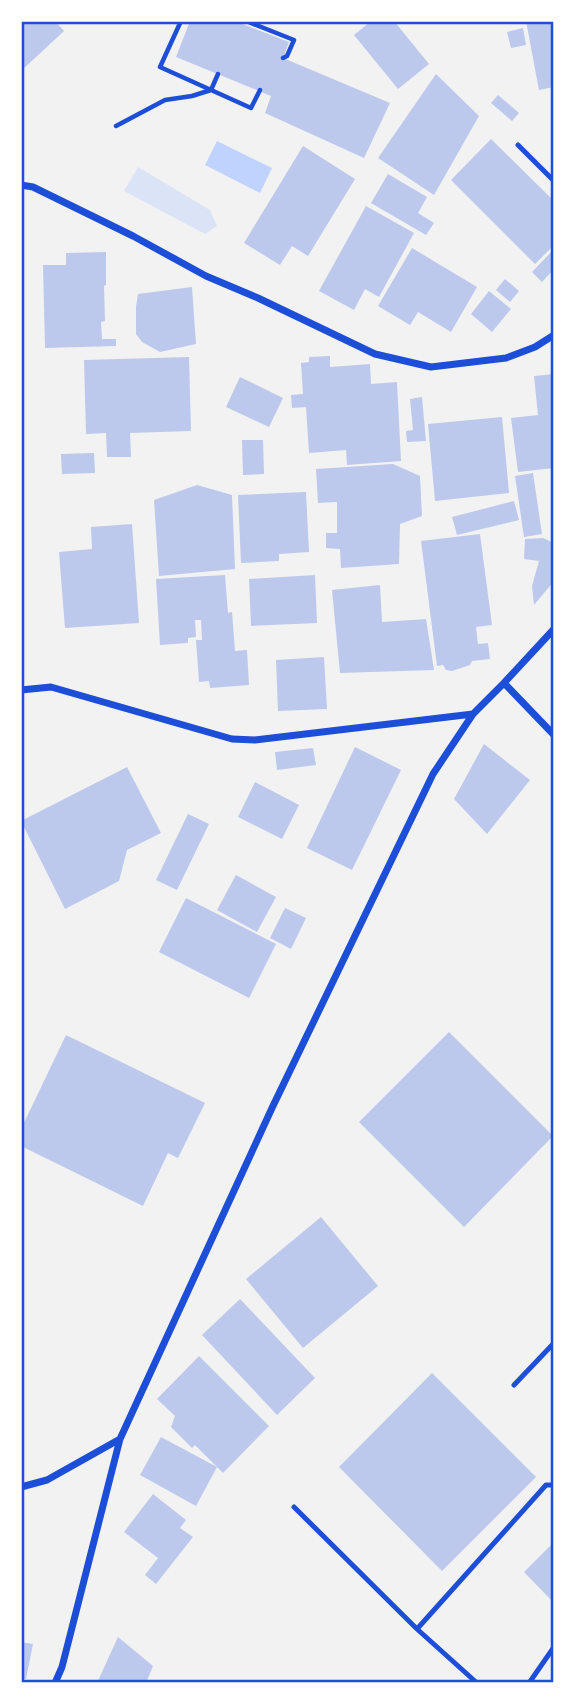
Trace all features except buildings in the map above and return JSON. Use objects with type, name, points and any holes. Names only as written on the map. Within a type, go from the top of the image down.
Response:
[{"type":"street","points":[[21,185],[33,187],[133,236],[206,276],[375,354],[431,367],[506,358],[535,347],[554,335]]},
{"type":"street","points":[[55,1683],[62,1667],[120,1439],[272,1108],[433,774],[472,714],[554,629]]},
{"type":"street","points":[[504,683],[554,735]]},
{"type":"street","points":[[21,690],[51,688],[232,739],[269,738],[472,714]]},
{"type":"street","points":[[21,1487],[47,1480],[120,1439]]},
{"type":"lane","points":[[517,145],[554,181]]},
{"type":"lane","points":[[514,1385],[554,1343]]},
{"type":"lane","points":[[417,1629],[546,1485],[554,1485]]},
{"type":"lane","points":[[294,1507],[417,1629],[477,1683]]},
{"type":"lane","points":[[529,1683],[554,1647]]},
{"type":"path","points":[[181,21],[160,67],[251,108],[260,90]]},
{"type":"path","points":[[246,21],[294,40],[284,56]]},
{"type":"path","points":[[177,30],[185,34]]},
{"type":"path","points":[[116,126],[165,100],[211,90],[218,74]]},
{"type":"shaded area","points":[[138,167],[210,210],[217,226],[205,234],[124,191]]},
{"type":"water","points":[[217,141],[272,168],[260,193],[205,165]]}]
